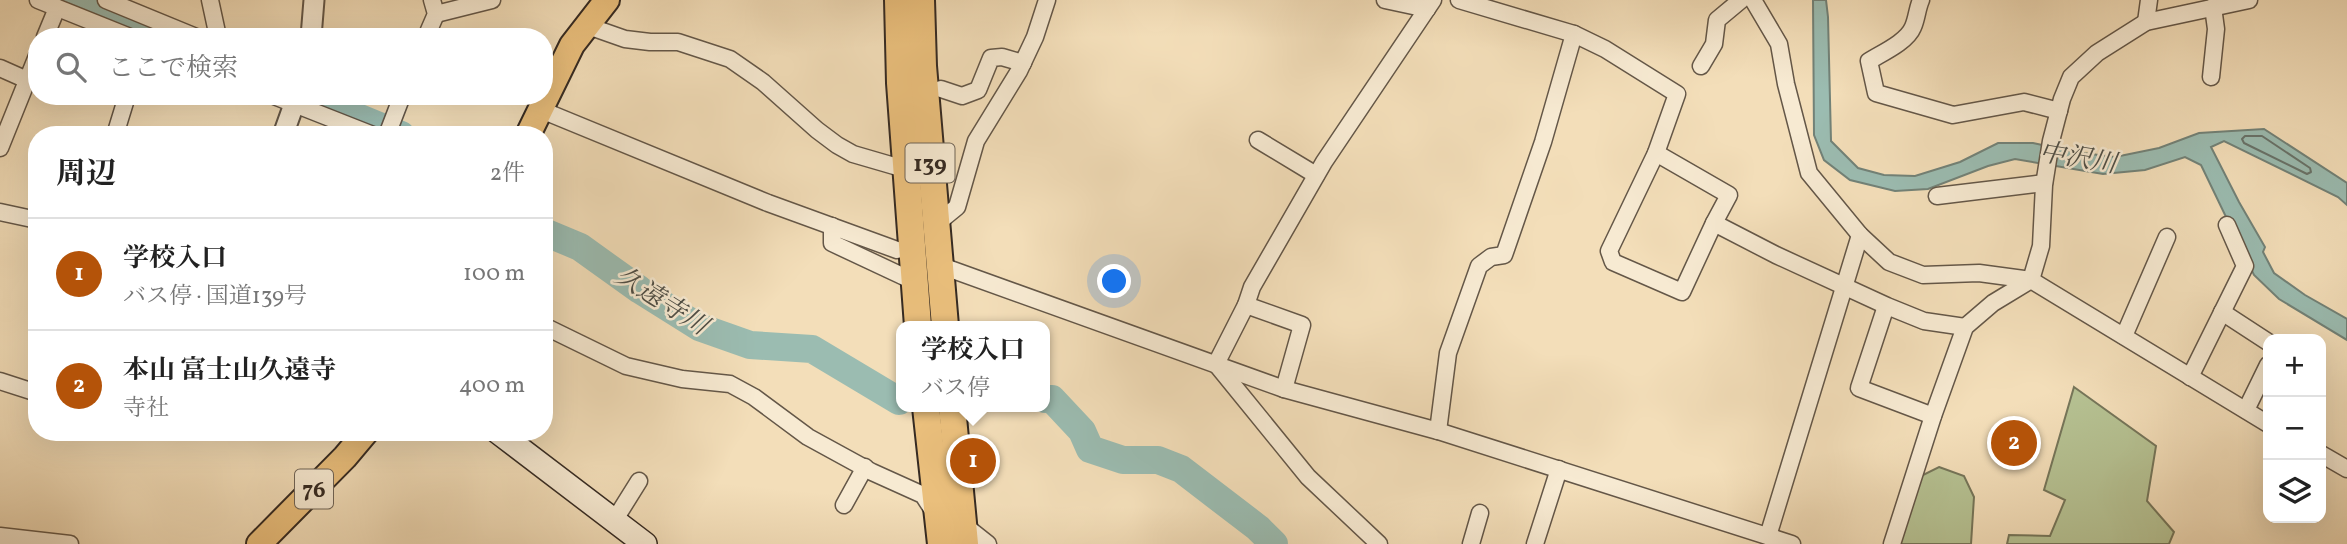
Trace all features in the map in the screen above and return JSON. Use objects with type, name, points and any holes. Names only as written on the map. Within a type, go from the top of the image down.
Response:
[{"type":"highway","name":"139","points":[[898,0],[900,83],[917,321]]},
{"type":"highway","name":"139","points":[[920,0],[922,66],[935,225],[948,274],[945,321]]},
{"type":"highway","points":[[927,412],[940,544]]},
{"type":"highway","points":[[953,412],[965,535]]},
{"type":"main road","points":[[553,82],[572,45],[607,0]]},
{"type":"main road","points":[[532,126],[541,105]]},
{"type":"main road","name":"76","points":[[259,544],[358,441]]},
{"type":"main road","points":[[510,441],[645,544]]},
{"type":"street","points":[[38,0],[107,28]]},
{"type":"street","points":[[106,0],[174,28]]},
{"type":"street","points":[[209,0],[216,28]]},
{"type":"street","points":[[312,28],[314,0]]},
{"type":"street","points":[[428,28],[434,7],[492,0]]},
{"type":"street","points":[[935,225],[957,207],[976,141],[1023,63],[1047,0]]},
{"type":"street","points":[[1216,364],[1246,305],[1252,287],[1316,175],[1430,4],[1385,0]]},
{"type":"street","points":[[1459,0],[1574,34],[1605,49],[1677,94],[1656,153],[1609,251],[1613,262],[1682,292],[1729,195],[1656,153]]},
{"type":"street","points":[[1701,66],[1714,44],[1717,20],[1741,0]]},
{"type":"street","points":[[1753,0],[1779,44],[1786,84],[1809,173],[1860,235],[1889,262],[1923,275],[1979,273],[2031,280],[2263,421]]},
{"type":"street","points":[[1921,0],[1909,35],[1869,61],[1875,93],[1953,115],[2024,102],[2059,111]]},
{"type":"street","points":[[2146,22],[2149,0]]},
{"type":"street","points":[[1892,544],[1965,327],[1993,303],[2031,280],[2041,246],[2045,177],[2051,141],[2071,77],[2097,53],[2146,22],[2249,0]]},
{"type":"street","points":[[49,28],[57,8]]},
{"type":"street","points":[[2211,77],[2216,29],[2213,8]]},
{"type":"street","points":[[588,26],[625,39],[678,42],[730,59],[763,82],[817,131],[837,145],[853,154],[908,170]]},
{"type":"street","points":[[1438,431],[1448,353],[1479,266],[1491,257],[1504,255],[1543,142],[1574,34]]},
{"type":"street","points":[[941,89],[962,96],[978,90],[991,58],[1002,57],[1023,63]]},
{"type":"street","points":[[0,68],[27,80],[0,148]]},
{"type":"street","points":[[118,126],[124,105]]},
{"type":"street","points":[[286,126],[294,105]]},
{"type":"street","points":[[307,105],[353,126]]},
{"type":"street","points":[[391,126],[399,105]]},
{"type":"street","points":[[539,109],[768,203],[897,250]]},
{"type":"street","points":[[1258,140],[1316,175]]},
{"type":"street","points":[[1937,196],[2045,177]]},
{"type":"street","points":[[0,212],[28,218]]},
{"type":"street","points":[[1714,223],[1886,306],[1924,321],[1965,327]]},
{"type":"street","points":[[2190,377],[2245,266],[2227,225]]},
{"type":"street","points":[[832,226],[832,243],[913,281]]},
{"type":"street","points":[[1759,537],[1860,235]]},
{"type":"street","points":[[2123,337],[2167,237]]},
{"type":"street","points":[[948,274],[1033,309],[1045,304]]},
{"type":"street","points":[[948,274],[1045,304],[1284,389],[1438,431],[1759,537],[1792,544]]},
{"type":"street","points":[[1246,305],[1302,325],[1284,389]]},
{"type":"street","points":[[1886,306],[1859,388],[1933,416]]},
{"type":"street","points":[[2222,312],[2263,339]]},
{"type":"street","points":[[553,330],[626,366],[682,379],[730,384],[754,397],[808,437],[923,495],[938,518]]},
{"type":"street","points":[[1216,364],[1308,477],[1379,544]]},
{"type":"street","points":[[2246,410],[2263,375]]},
{"type":"street","points":[[0,381],[28,390]]},
{"type":"street","points":[[2326,457],[2347,469]]},
{"type":"street","points":[[844,505],[865,467]]},
{"type":"street","points":[[1535,544],[1559,469]]},
{"type":"street","points":[[614,521],[639,481]]},
{"type":"street","points":[[1471,544],[1480,513]]},
{"type":"street","points":[[965,535],[988,544]]},
{"type":"street","points":[[0,536],[70,544]]},
{"type":"green space","points":[[2074,387],[2156,446],[2147,501],[2174,532],[2169,544],[2007,544],[2009,535],[2050,536],[2065,500],[2044,490]]},
{"type":"green space","points":[[1939,467],[1964,476],[1974,497],[1971,544],[1897,544],[1915,479]]},
{"type":"water","name":"中沢川","points":[[1813,0],[1826,0],[1831,141],[1858,168],[1884,175],[1915,176],[1960,162],[1998,143],[2033,143],[2115,157],[2159,148],[2199,133],[2264,129],[2347,183],[2347,205],[2338,197],[2224,141],[2211,147],[2265,247],[2263,252],[2274,273],[2347,319],[2347,340],[2279,299],[2254,275],[2201,165],[2185,157],[2145,170],[2103,174],[2015,159],[1988,166],[1928,189],[1895,191],[1850,180],[1824,160],[1814,135]]},
{"type":"waterway","name":"久遠寺川","points":[[69,0],[139,28]]},
{"type":"waterway","name":"久遠寺川","points":[[328,105],[379,126]]},
{"type":"waterway","name":"久遠寺川","points":[[553,236],[580,247],[640,290],[699,327],[750,345],[812,349],[896,399]]},
{"type":"waterway","name":"久遠寺川","points":[[1050,399],[1082,431],[1090,449],[1123,460],[1158,460],[1181,469],[1258,528],[1274,544]]},
{"type":"place","name":"本山 富士山久遠寺","points":[[2014,443]]},
{"type":"place","name":"学校入口","points":[[973,461]]}]
